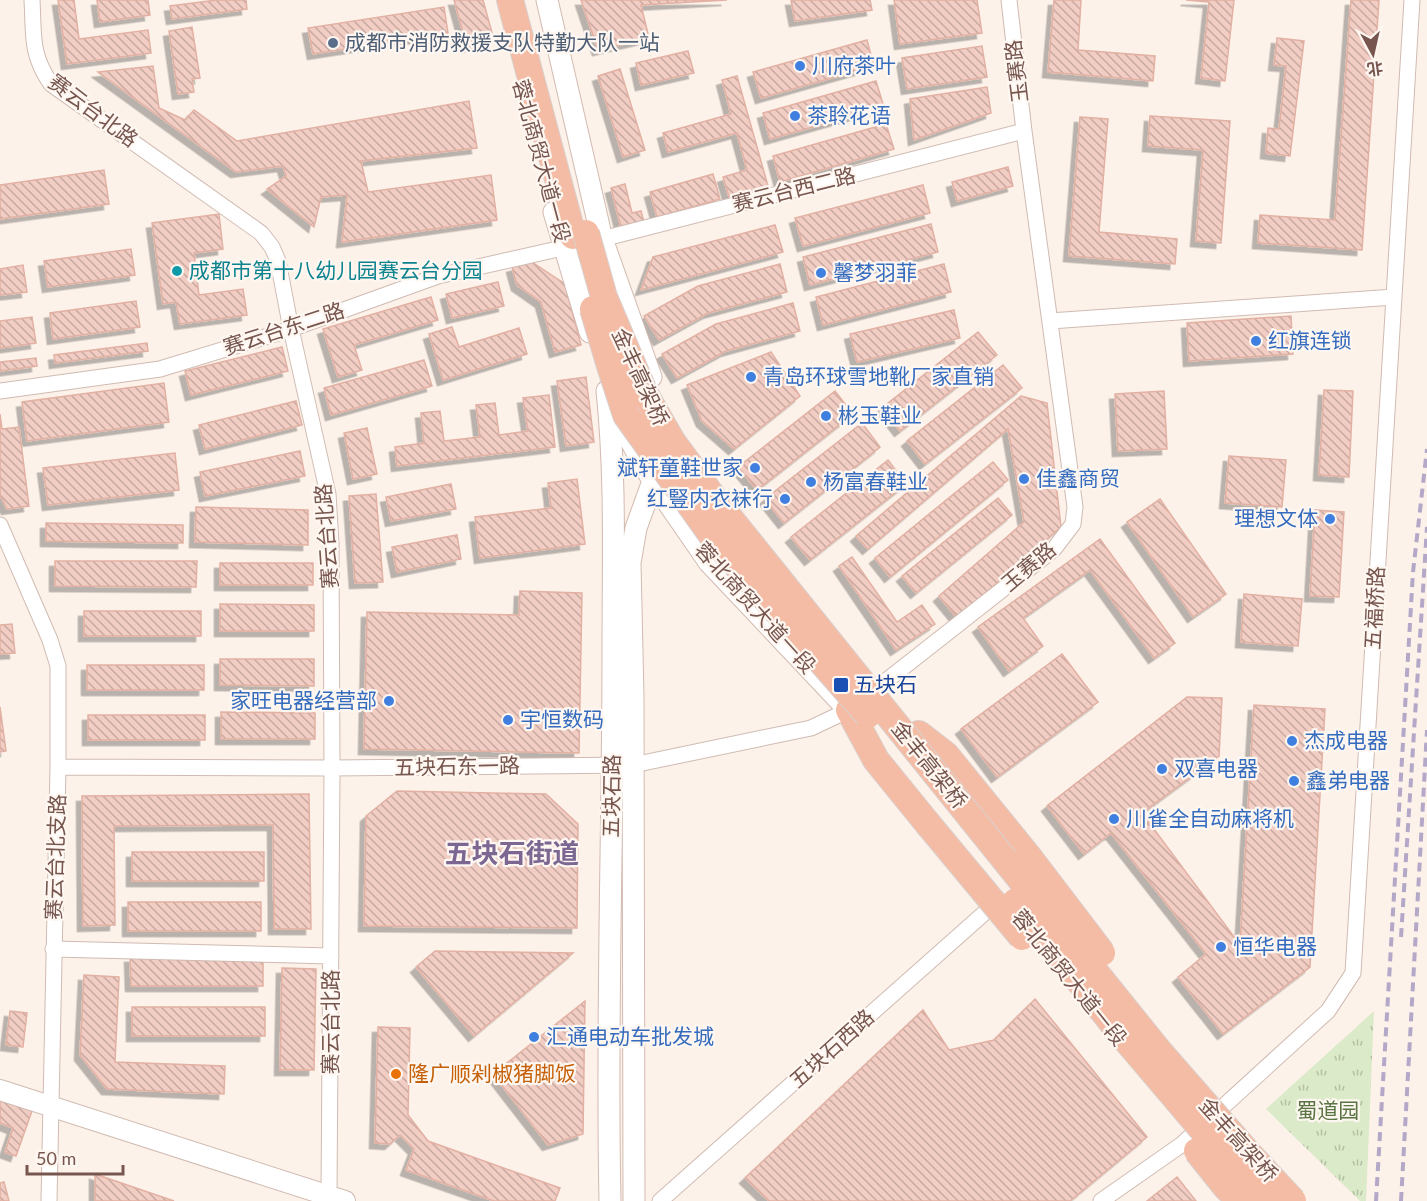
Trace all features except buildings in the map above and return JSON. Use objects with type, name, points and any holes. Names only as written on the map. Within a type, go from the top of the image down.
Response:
[{"type":"highway","points":[[510,0],[581,239]]},
{"type":"highway","name":"蓉北商贸大道一段","points":[[525,0],[581,239]]},
{"type":"highway","name":"金丰高架桥","points":[[581,239],[609,366],[627,416],[717,544],[861,706],[1121,1034],[1263,1201]]},
{"type":"highway","name":"金丰高架桥","points":[[581,239],[645,394],[672,441],[716,501],[1158,1050],[1293,1201]]},
{"type":"highway","points":[[849,710],[876,760],[1225,1186],[1240,1201]]},
{"type":"highway","points":[[919,734],[946,755],[1028,856],[1168,1041],[1302,1201]]},
{"type":"main road","name":"蓉北商贸大道一段","points":[[498,0],[581,239],[613,275],[673,434],[919,734],[1015,862],[1216,1113]]},
{"type":"main road","name":"蓉北商贸大道一段","points":[[547,0],[581,239],[607,391],[615,412],[653,481],[709,562],[849,710],[1003,897],[1188,1139],[1257,1201]]},
{"type":"main road","name":"五块石路","points":[[607,391],[612,460],[623,765],[634,1201]]},
{"type":"main road","name":"五块石路","points":[[610,1201],[608,1103],[630,563],[636,528],[653,481],[659,446],[660,402]]},
{"type":"street","name":"赛云台北路","points":[[32,0],[35,54],[51,84],[261,233],[279,261],[291,329],[328,494],[331,543],[331,956],[337,1198]]},
{"type":"street","name":"玉赛路","points":[[849,710],[1054,549],[1073,524],[1075,507],[1024,131],[1009,0]]},
{"type":"street","name":"五福桥路","points":[[1101,1201],[1188,1139],[1328,1011],[1353,973],[1412,0]]},
{"type":"street","name":"赛云台西二路","points":[[581,239],[1024,131]]},
{"type":"street","name":"赛云台东二路","points":[[0,391],[160,369],[291,329],[438,276],[581,239]]},
{"type":"street","points":[[1050,321],[1394,297]]},
{"type":"street","name":"赛云台北支路","points":[[0,525],[50,640],[58,666],[49,1201]]},
{"type":"street","name":"五块石东一路","points":[[58,767],[332,768],[623,765],[811,728],[849,710]]},
{"type":"street","name":"五块石西路","points":[[660,1201],[1003,897]]},
{"type":"street","points":[[53,949],[331,956]]},
{"type":"street","points":[[0,1090],[337,1198]]},
{"type":"street","name":"蓉北商贸大道一段","points":[[1216,1113],[1302,1201]]},
{"type":"green space","name":"蜀道园","points":[[1374,1011],[1366,1201],[1360,1201],[1266,1109]]},
{"type":"railway","points":[[1376,1201],[1413,572],[1427,449]]},
{"type":"railway","points":[[1401,937],[1427,527]]},
{"type":"railway","points":[[1401,1201],[1427,730]]},
{"type":"place","name":"成都市消防救援支队特勤大队一站","points":[[333,43]]},
{"type":"place","name":"川府茶叶","points":[[800,66]]},
{"type":"place","name":"茶聆花语","points":[[795,116]]},
{"type":"place","name":"成都市第十八幼儿园赛云台分园","points":[[177,271]]},
{"type":"place","name":"馨梦羽菲","points":[[821,273]]},
{"type":"place","name":"红旗连锁","points":[[1256,341]]},
{"type":"place","name":"青岛环球雪地靴厂家直销","points":[[751,377]]},
{"type":"place","name":"彬玉鞋业","points":[[826,416]]},
{"type":"place","name":"斌轩童鞋世家","points":[[755,468]]},
{"type":"place","name":"佳鑫商贸","points":[[1024,479]]},
{"type":"place","name":"杨富春鞋业","points":[[811,482]]},
{"type":"place","name":"红豎内衣袜行","points":[[785,499]]},
{"type":"place","name":"理想文体","points":[[1330,519]]},
{"type":"place","name":"五块石","points":[[841,685]]},
{"type":"place","name":"家旺电器经营部","points":[[389,701]]},
{"type":"place","name":"宇恒数码","points":[[508,720]]},
{"type":"place","name":"杰成电器","points":[[1292,741]]},
{"type":"place","name":"双喜电器","points":[[1162,769]]},
{"type":"place","name":"鑫弟电器","points":[[1294,781]]},
{"type":"place","name":"川雀全自动麻将机","points":[[1114,819]]},
{"type":"place","name":"恒华电器","points":[[1221,947]]},
{"type":"place","name":"汇通电动车批发城","points":[[534,1037]]},
{"type":"place","name":"隆广顺剁椒猪脚饭","points":[[396,1074]]},
{"type":"district","name":"五块石街道","points":[[512,854]]}]
